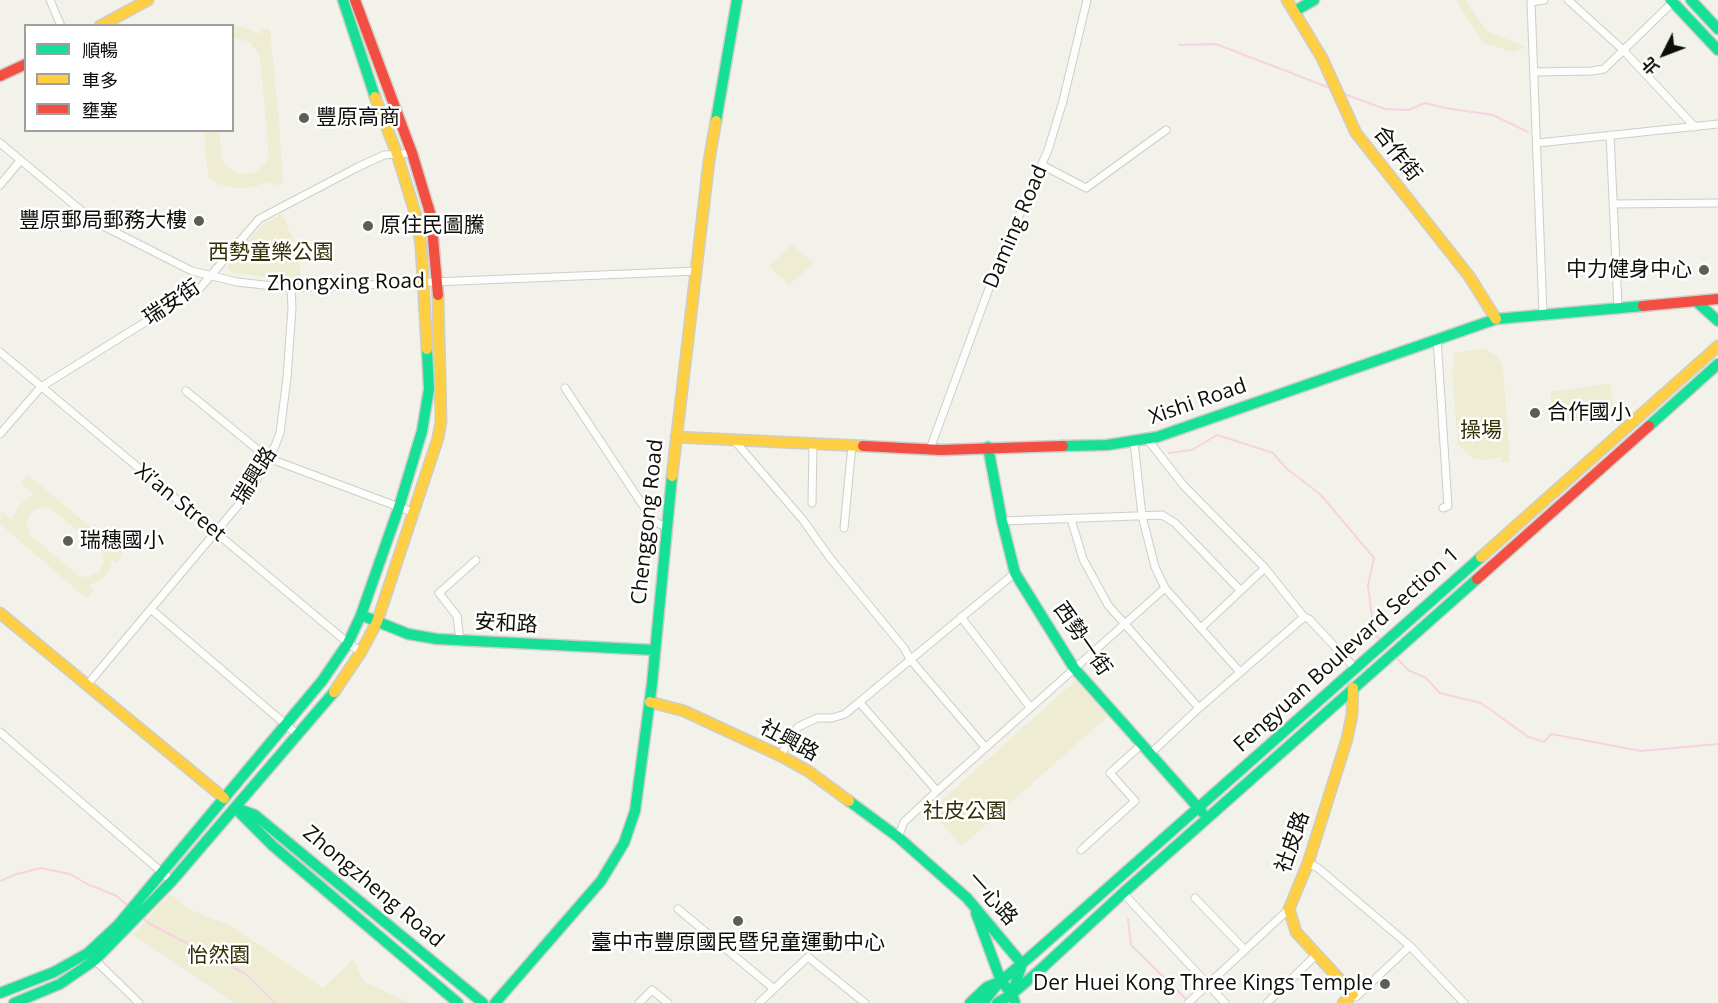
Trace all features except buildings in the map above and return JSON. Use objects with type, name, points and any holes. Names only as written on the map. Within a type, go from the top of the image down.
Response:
[{"type":"street","points":[[50,0],[60,24]]},
{"type":"street","points":[[104,24],[148,0]]},
{"type":"street","points":[[0,993],[92,957],[322,681],[348,643],[361,615],[399,507],[422,431],[429,389],[421,246],[417,219],[397,154],[343,0]]},
{"type":"street","points":[[14,1003],[60,984],[172,881],[334,692],[361,652],[377,622],[415,513],[441,421],[438,282],[431,216],[412,153],[355,0]]},
{"type":"street","name":"Chenggong Road","points":[[495,1003],[601,881],[624,843],[635,811],[650,702],[676,437],[709,161],[737,0]]},
{"type":"street","name":"Daming Road","points":[[930,449],[998,264],[1042,165],[1064,101],[1087,0]]},
{"type":"street","name":"合作街","points":[[1287,0],[1322,58],[1356,133],[1469,276],[1496,319]]},
{"type":"street","points":[[1294,11],[1314,0]]},
{"type":"street","points":[[1543,314],[1531,2],[1544,0]]},
{"type":"street","points":[[1568,0],[1622,50],[1695,127]]},
{"type":"street","points":[[1691,0],[1718,29]]},
{"type":"street","points":[[1535,72],[1604,69],[1673,1],[1718,50]]},
{"type":"street","points":[[0,76],[24,65]]},
{"type":"street","points":[[1538,143],[1718,124]]},
{"type":"street","points":[[1042,165],[1086,188],[1166,130]]},
{"type":"street","points":[[1610,135],[1618,308]]},
{"type":"street","name":"Zhongxing Road","points":[[0,143],[95,222],[192,271],[237,282],[291,288],[697,271]]},
{"type":"street","name":"瑞安街","points":[[0,434],[41,387],[200,288],[259,219],[384,155],[412,153]]},
{"type":"street","points":[[0,185],[20,161]]},
{"type":"street","points":[[1613,204],[1718,203]]},
{"type":"street","name":"瑞興路","points":[[87,685],[251,490],[268,458],[280,433],[288,368],[291,288]]},
{"type":"street","name":"Xishi Road","points":[[676,437],[930,449],[1107,445],[1134,442],[1148,440],[1496,319],[1718,299]]},
{"type":"street","points":[[1697,302],[1718,321]]},
{"type":"street","points":[[1437,338],[1448,506],[1443,508]]},
{"type":"street","name":"Fengyuan Boulevard Section 1","points":[[970,1003],[987,987],[1000,981],[1022,964],[1199,809],[1718,346]]},
{"type":"street","name":"Xi’an Street","points":[[0,352],[361,652]]},
{"type":"street","name":"Fengyuan Boulevard Section 1","points":[[997,1003],[1012,1000],[1123,893],[1718,364]]},
{"type":"street","points":[[565,388],[642,504],[657,523],[667,527]]},
{"type":"street","points":[[186,391],[268,458],[415,513]]},
{"type":"street","points":[[734,440],[803,520],[830,558],[904,648],[910,659],[985,747]]},
{"type":"street","points":[[1148,440],[1184,486],[1265,568],[1304,617],[1309,619],[1355,668]]},
{"type":"street","points":[[1134,442],[1142,516],[1155,567],[1165,588],[1240,672]]},
{"type":"street","points":[[812,503],[813,444]]},
{"type":"street","points":[[844,528],[852,445]]},
{"type":"street","name":"西勢一街","points":[[988,447],[1002,521],[1016,573],[1074,668],[1208,819]]},
{"type":"street","points":[[1002,521],[1162,515],[1175,523],[1240,590]]},
{"type":"street","points":[[1071,519],[1083,560],[1108,605],[1199,708]]},
{"type":"street","points":[[460,641],[457,616],[439,593],[476,560]]},
{"type":"street","points":[[1201,628],[1265,568]]},
{"type":"street","points":[[781,756],[798,727],[818,718],[832,718],[845,714],[1016,573]]},
{"type":"street","points":[[898,837],[904,822],[937,791],[1165,588]]},
{"type":"street","points":[[152,610],[298,735]]},
{"type":"street","name":"Zhongzheng Road","points":[[0,613],[236,808],[249,824],[273,846],[458,1003]]},
{"type":"street","name":"安和路","points":[[361,615],[408,634],[460,641],[654,650]]},
{"type":"street","points":[[961,617],[1030,706]]},
{"type":"street","points":[[1150,754],[1304,617]]},
{"type":"street","name":"社皮路","points":[[1289,909],[1308,863],[1347,739],[1352,715],[1355,668]]},
{"type":"street","name":"社興路","points":[[650,702],[684,711],[781,756],[808,771],[898,837]]},
{"type":"street","points":[[860,703],[937,791]]},
{"type":"street","points":[[0,732],[172,881]]},
{"type":"street","points":[[1081,850],[1135,801],[1110,773],[1141,745]]},
{"type":"street","name":"Zhongzheng Road","points":[[236,808],[255,815],[483,1003]]},
{"type":"street","name":"一心路","points":[[898,837],[941,873],[974,906],[1022,964]]},
{"type":"street","points":[[1308,863],[1318,868],[1410,946],[1464,1003]]},
{"type":"street","points":[[1123,893],[1226,1003]]},
{"type":"street","points":[[1195,898],[1245,950]]},
{"type":"street","points":[[974,906],[1000,981],[1012,1000]]},
{"type":"street","points":[[678,909],[774,989]]},
{"type":"street","points":[[1188,1003],[1289,909],[1296,932],[1357,998]]},
{"type":"street","points":[[1343,1003],[1357,998],[1410,946]]},
{"type":"street","points":[[1268,1003],[1316,955]]},
{"type":"street","points":[[92,957],[139,1003]]},
{"type":"street","points":[[759,1003],[808,957],[865,1003]]},
{"type":"street","points":[[1012,1000],[1022,964]]},
{"type":"street","name":"Fengyuan Boulevard Section 1","points":[[983,1003],[1000,981]]},
{"type":"street","points":[[639,1003],[652,990],[668,1003]]},
{"type":"green space","points":[[1456,0],[1466,0],[1487,31],[1527,47],[1513,52],[1483,43]]},
{"type":"green space","points":[[234,26],[244,27],[259,34],[261,29],[270,29],[283,184],[272,185],[267,182],[250,188],[237,188],[217,184],[208,176],[204,132],[219,132],[223,162],[234,172],[253,173],[264,165],[269,156],[260,58],[256,49],[249,42],[234,38]]},
{"type":"green space","name":"西勢童樂公園","points":[[282,213],[298,253],[301,280],[232,273],[228,265],[261,226]]},
{"type":"green space","points":[[792,245],[814,263],[789,285],[768,266]]},
{"type":"green space","name":"操場","points":[[1484,349],[1497,355],[1503,368],[1510,461],[1502,463],[1501,457],[1482,460],[1472,458],[1458,445],[1452,373],[1454,353]]},
{"type":"green space","name":"操場","points":[[1610,383],[1614,413],[1555,422],[1550,392]]},
{"type":"green space","points":[[28,475],[123,554],[116,563],[112,560],[110,570],[104,578],[90,585],[94,589],[87,599],[0,524],[1,511],[12,520],[19,505],[34,494],[21,483]],"holes":[[[50,508],[102,551],[104,562],[98,573],[87,577],[79,576],[29,534],[27,522],[29,515],[35,509]]]},
{"type":"green space","name":"社皮公園","points":[[1076,680],[1108,716],[962,846],[930,811]]},
{"type":"green space","name":"怡然園","points":[[170,894],[191,910],[231,926],[323,988],[353,960],[365,982],[410,1003],[234,1003],[133,935]]},
{"type":"waterway","points":[[1179,45],[1216,44],[1330,88]]},
{"type":"waterway","points":[[1344,94],[1385,109],[1408,110],[1425,103],[1493,115],[1528,132]]},
{"type":"waterway","points":[[1169,453],[1192,450],[1217,435],[1273,453],[1287,469],[1320,494],[1374,558],[1368,585],[1374,633],[1381,641]]},
{"type":"waterway","points":[[1395,656],[1408,670],[1426,678],[1440,693],[1481,703],[1527,736],[1544,742],[1551,734],[1641,751],[1718,744]]},
{"type":"waterway","points":[[0,881],[41,868],[70,874],[87,884],[117,896],[129,907]]},
{"type":"waterway","points":[[143,918],[150,924],[246,974],[275,1003]]},
{"type":"waterway","points":[[1128,919],[1131,945],[1188,1001]]},
{"type":"traffic: fast","points":[[343,0],[375,97]]},
{"type":"traffic: fast","points":[[716,121],[737,0]]},
{"type":"traffic: fast","points":[[1295,11],[1314,0]]},
{"type":"traffic: fast","points":[[1671,0],[1718,50]]},
{"type":"traffic: fast","points":[[1691,0],[1718,29]]},
{"type":"traffic: fast","points":[[1697,302],[1718,321]]},
{"type":"traffic: fast","points":[[1063,446],[1107,445],[1157,437],[1496,319],[1643,306]]},
{"type":"traffic: fast","points":[[0,993],[54,972],[88,953],[118,925],[322,681],[348,643],[361,615],[399,507],[422,431],[429,389],[427,349]]},
{"type":"traffic: fast","points":[[1649,426],[1718,364]]},
{"type":"traffic: fast","points":[[988,447],[1002,521],[1015,573],[1074,668],[1202,812]]},
{"type":"traffic: fast","points":[[495,1003],[601,881],[624,843],[635,811],[652,684],[672,476]]},
{"type":"traffic: fast","points":[[970,1003],[987,987],[1001,981],[1032,955],[1481,557]]},
{"type":"traffic: fast","points":[[997,1003],[1012,994],[1041,969],[1123,893],[1477,579]]},
{"type":"traffic: fast","points":[[361,615],[408,634],[437,639],[654,650]]},
{"type":"traffic: fast","points":[[14,1003],[60,984],[95,960],[172,881],[334,692]]},
{"type":"traffic: fast","points":[[849,801],[898,837],[967,898],[1022,964],[1012,994]]},
{"type":"traffic: fast","points":[[236,808],[255,815],[483,1003]]},
{"type":"traffic: fast","points":[[237,810],[273,846],[458,1003]]},
{"type":"traffic: fast","points":[[976,913],[1001,981],[1012,994],[1015,1003]]},
{"type":"traffic: fast","points":[[983,1003],[1000,981]]},
{"type":"traffic: slow","points":[[104,24],[148,0]]},
{"type":"traffic: slow","points":[[1287,0],[1322,58],[1356,133],[1469,276],[1496,319]]},
{"type":"traffic: slow","points":[[375,97],[397,154],[417,219],[421,246],[427,349]]},
{"type":"traffic: slow","points":[[672,476],[709,161],[716,121]]},
{"type":"traffic: slow","points":[[334,692],[361,652],[377,622],[438,438],[441,421],[438,295]]},
{"type":"traffic: slow","points":[[1481,557],[1718,346]]},
{"type":"traffic: slow","points":[[676,437],[863,446]]},
{"type":"traffic: slow","points":[[0,613],[224,798]]},
{"type":"traffic: slow","points":[[1343,1003],[1353,994],[1296,932],[1289,909],[1308,863],[1347,739],[1352,715],[1353,688]]},
{"type":"traffic: slow","points":[[650,702],[684,711],[781,756],[808,771],[849,801]]},
{"type":"traffic: jam","points":[[355,0],[412,153],[431,216],[438,295]]},
{"type":"traffic: jam","points":[[0,76],[24,65]]},
{"type":"traffic: jam","points":[[1643,306],[1718,299]]},
{"type":"traffic: jam","points":[[1477,579],[1649,426]]},
{"type":"traffic: jam","points":[[863,446],[941,450],[1063,446]]},
{"type":"place","name":"豐原高商","points":[[304,118]]},
{"type":"place","name":"豐原郵局郵務大樓","points":[[199,221]]},
{"type":"place","name":"原住民圖騰","points":[[368,226]]},
{"type":"place","name":"中力健身中心","points":[[1704,270]]},
{"type":"place","name":"合作國小","points":[[1535,413]]},
{"type":"place","name":"瑞穗國小","points":[[68,541]]},
{"type":"place","name":"臺中市豐原國民暨兒童運動中心","points":[[738,921]]},
{"type":"place","name":"Der Huei Kong Three Kings Temple","points":[[1385,984]]}]
